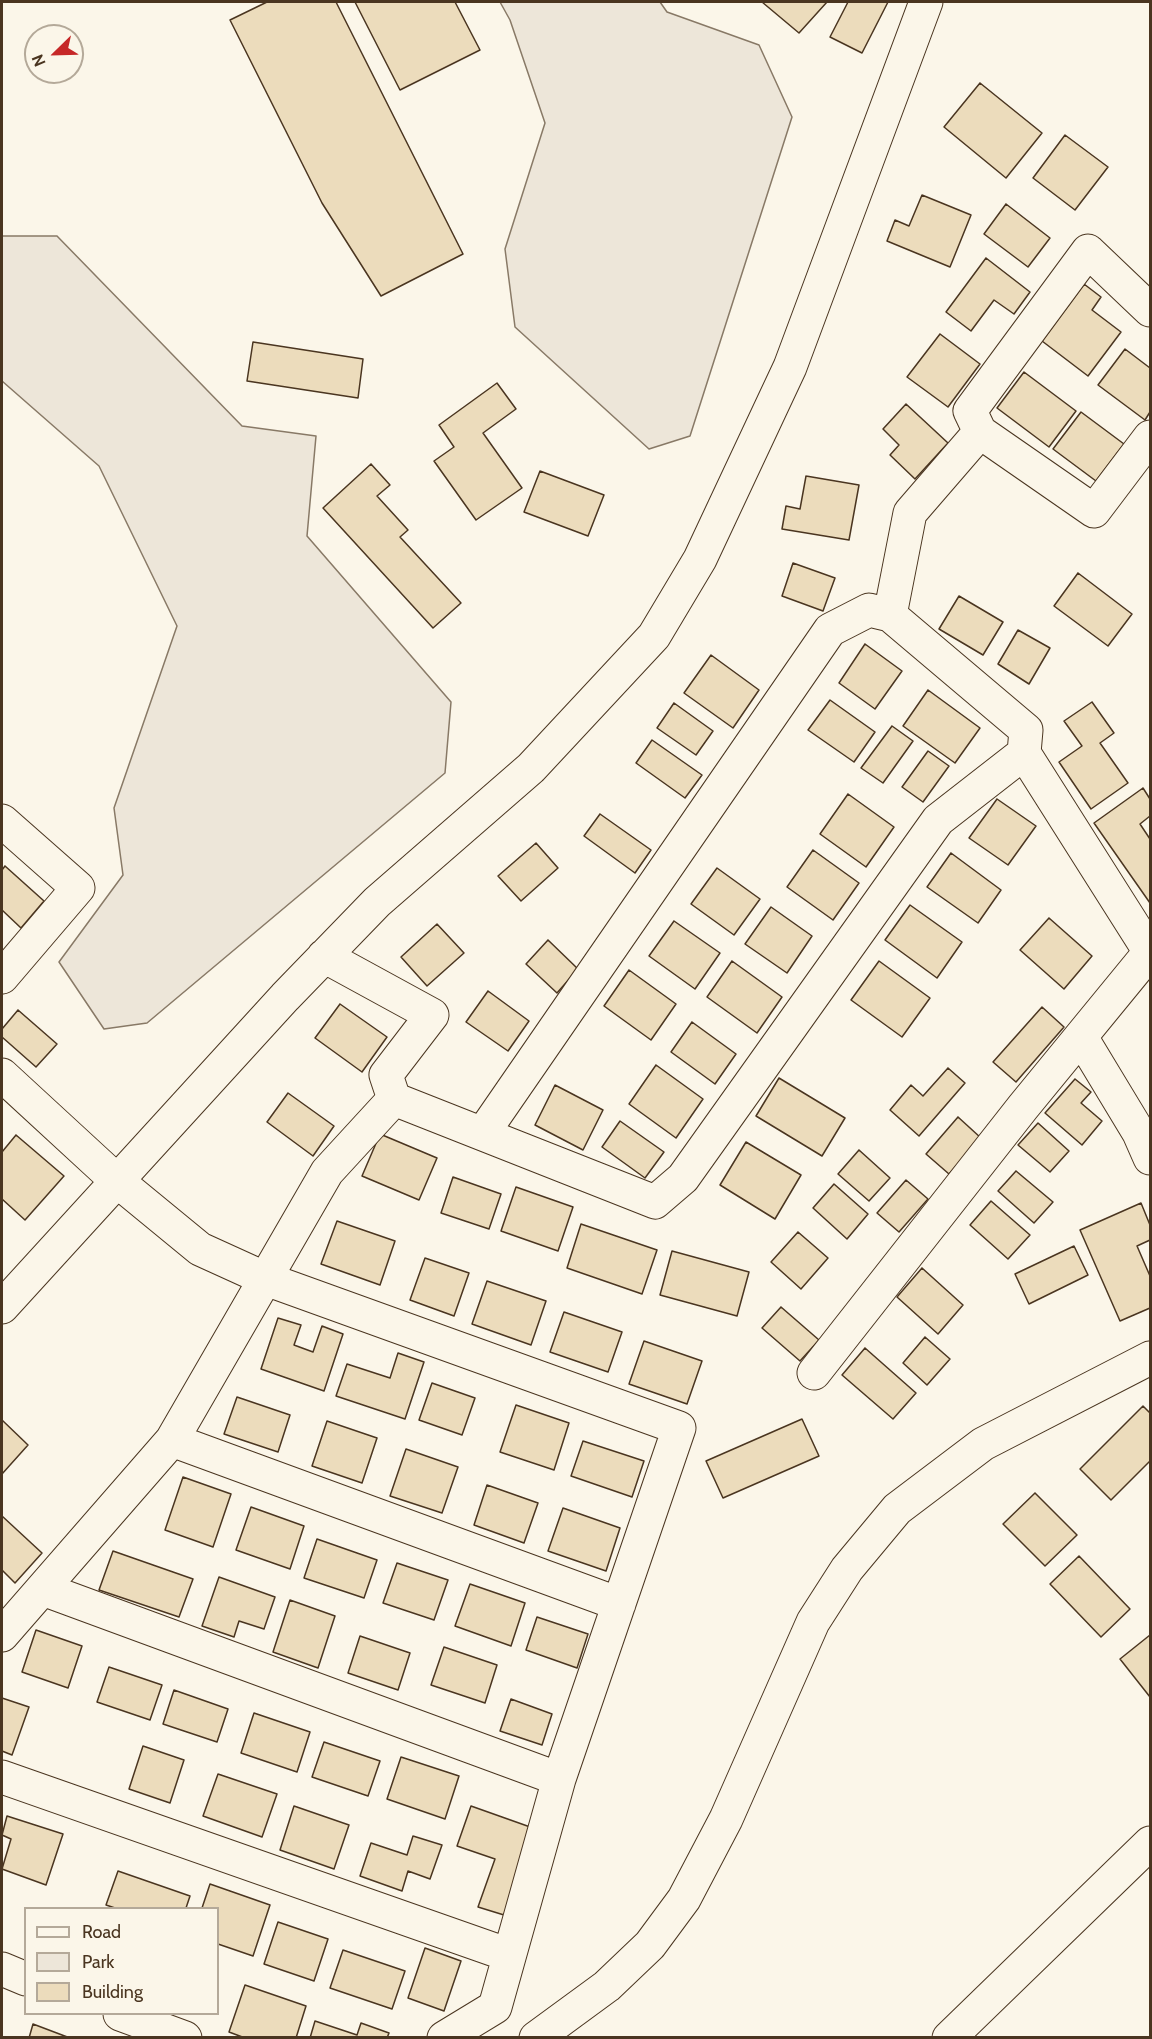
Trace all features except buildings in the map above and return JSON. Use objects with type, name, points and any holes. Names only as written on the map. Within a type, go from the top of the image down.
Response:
[{"type":"street","points":[[2,1307],[116,1180],[324,956],[377,902],[531,768],[654,636],[700,559],[790,367],[926,2]]},
{"type":"street","points":[[1150,310],[1088,251],[970,411],[980,432],[1094,511],[1150,437]]},
{"type":"street","points":[[890,615],[910,513],[980,432]]},
{"type":"street","points":[[483,1133],[830,630],[869,610],[890,615],[1026,730],[1024,753],[1150,952],[814,1372]]},
{"type":"street","points":[[394,1099],[655,1202],[683,1178],[938,820],[1024,753]]},
{"type":"street","points":[[2,821],[78,888],[2,977]]},
{"type":"street","points":[[324,956],[432,1014],[387,1075],[394,1099]]},
{"type":"street","points":[[1081,1037],[1139,1133],[1150,1158]]},
{"type":"street","points":[[2,1075],[116,1180],[200,1249],[267,1280],[679,1428],[559,1779],[495,2007],[444,2037]]},
{"type":"street","points":[[2,1635],[172,1440],[267,1280],[327,1172],[394,1099]]},
{"type":"street","points":[[536,2037],[607,1986],[651,1945],[684,1899],[726,1819],[813,1622],[847,1569],[897,1509],[982,1444],[1150,1358]]},
{"type":"street","points":[[172,1440],[619,1604]]},
{"type":"street","points":[[43,1589],[559,1779]]},
{"type":"street","points":[[2,1777],[509,1955]]},
{"type":"street","points":[[949,2037],[1150,1843]]},
{"type":"street","points":[[2,1969],[24,1978]]},
{"type":"street","points":[[125,2015],[185,2037]]},
{"type":"green space","points":[[500,2],[660,2],[667,12],[759,45],[792,117],[690,436],[649,449],[515,327],[505,249],[545,123],[510,20]]},
{"type":"green space","points":[[2,236],[57,236],[242,426],[316,436],[307,536],[451,702],[445,773],[147,1023],[104,1029],[59,962],[123,875],[114,808],[177,626],[99,466],[2,381]]}]
